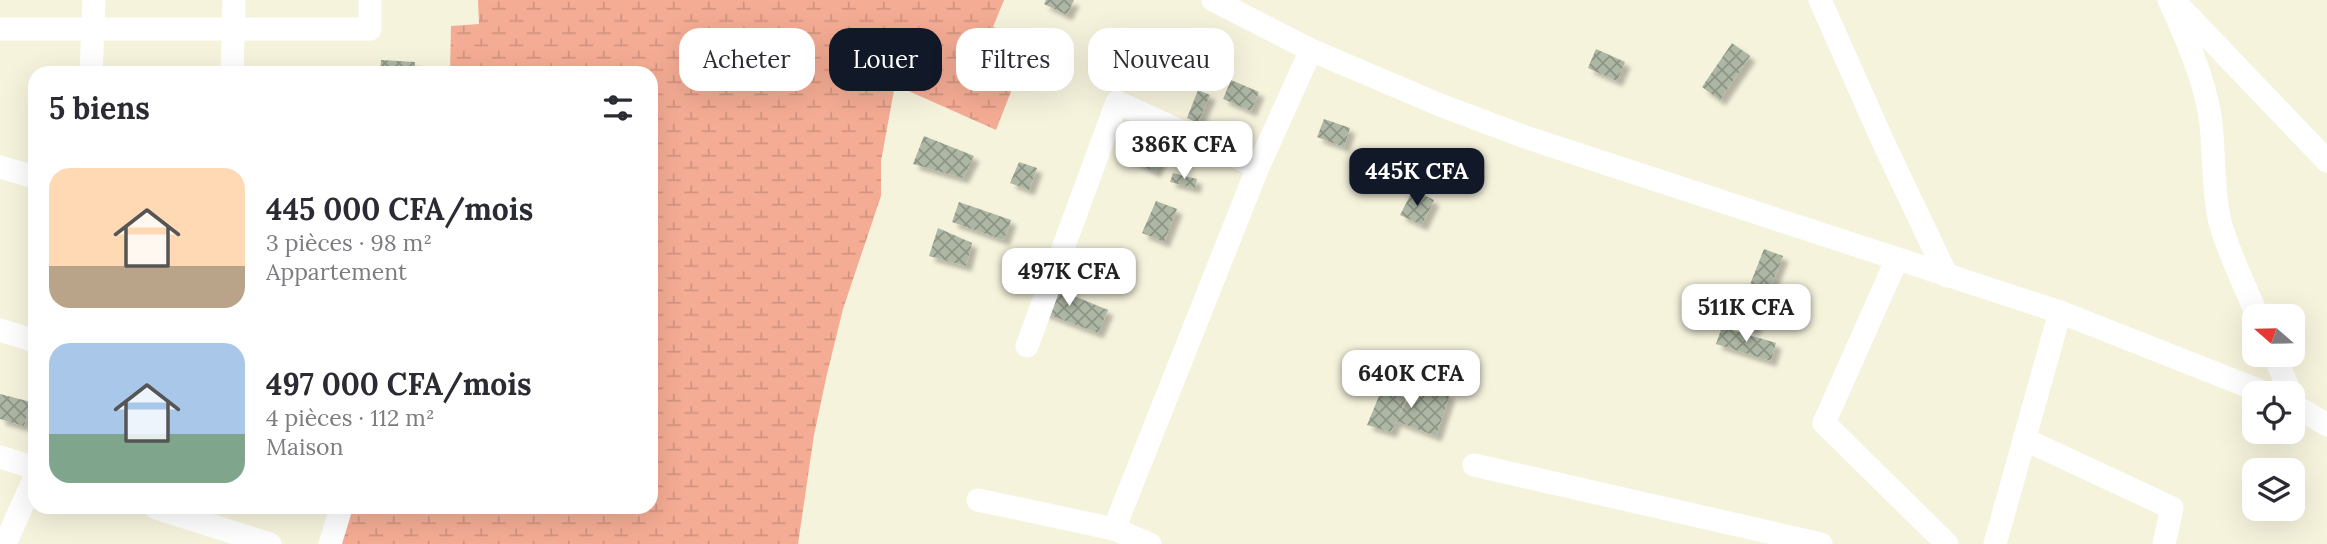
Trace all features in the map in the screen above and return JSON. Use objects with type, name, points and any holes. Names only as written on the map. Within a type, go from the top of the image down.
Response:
[{"type":"street","points":[[91,66],[93,0]]},
{"type":"street","points":[[232,66],[234,0]]},
{"type":"street","points":[[0,29],[370,29],[370,0]]},
{"type":"street","points":[[1213,0],[1311,50],[1440,105],[1528,138],[2060,312],[2242,384]]},
{"type":"street","points":[[1820,0],[1947,276]]},
{"type":"street","points":[[2171,0],[2327,161]]},
{"type":"street","points":[[2171,0],[2198,65],[2205,92],[2210,116],[2220,220],[2253,304]]},
{"type":"street","points":[[1114,529],[1258,167],[1311,50]]},
{"type":"street","points":[[1027,346],[1117,102],[1258,167]]},
{"type":"street","points":[[0,167],[28,175]]},
{"type":"street","points":[[1897,259],[1824,423],[1947,544]]},
{"type":"street","points":[[1995,544],[2060,312]]},
{"type":"street","points":[[0,330],[28,339]]},
{"type":"street","points":[[2305,409],[2327,425]]},
{"type":"street","points":[[2024,439],[2172,508],[2164,544]]},
{"type":"street","points":[[0,457],[28,466]]},
{"type":"street","points":[[1474,465],[1821,544]]},
{"type":"street","points":[[5,544],[28,493]]},
{"type":"street","points":[[978,500],[1114,529],[1150,544]]},
{"type":"street","points":[[175,514],[270,544]]},
{"type":"street","points":[[330,544],[339,514]]},
{"type":"green space","points":[[478,0],[1004,0],[993,27],[997,28],[956,28],[956,91],[1011,91],[996,130],[908,91],[942,91],[942,28],[829,28],[829,91],[894,91],[881,161],[881,196],[843,309],[827,374],[814,435],[798,544],[341,544],[350,514],[658,514],[658,66],[450,66],[451,26],[479,24]]},
{"type":"building","points":[[1046,0],[1074,0],[1067,15],[1044,4]]},
{"type":"building","points":[[1732,43],[1750,56],[1720,100],[1702,87]]},
{"type":"building","points":[[1596,49],[1625,62],[1617,81],[1588,68]]},
{"type":"building","points":[[381,60],[415,62],[415,66],[381,66]]},
{"type":"building","points":[[1234,81],[1259,92],[1251,111],[1223,99],[1226,91],[1234,91]]},
{"type":"building","points":[[1198,91],[1210,95],[1198,123],[1187,118]]},
{"type":"building","points":[[1324,119],[1350,128],[1344,147],[1317,137]]},
{"type":"building","points":[[924,136],[974,156],[963,178],[913,164]]},
{"type":"building","points":[[1125,140],[1162,158],[1155,172],[1119,154]]},
{"type":"building","points":[[1019,162],[1037,168],[1029,190],[1010,183]]},
{"type":"building","points":[[1173,173],[1197,179],[1195,188],[1170,182]]},
{"type":"building","points":[[1413,190],[1434,200],[1422,225],[1400,215]]},
{"type":"building","points":[[1156,201],[1177,209],[1164,242],[1142,233]]},
{"type":"building","points":[[959,202],[1011,220],[1004,240],[952,222]]},
{"type":"building","points":[[938,228],[972,243],[966,266],[929,256]]},
{"type":"building","points":[[1764,249],[1783,256],[1754,330],[1735,323]]},
{"type":"building","points":[[1040,282],[1108,310],[1098,333],[1031,308]]},
{"type":"building","points":[[1722,327],[1776,343],[1771,361],[1716,344]]},
{"type":"building","points":[[1417,383],[1450,394],[1436,436],[1396,421],[1391,432],[1367,425],[1382,389],[1406,398],[1398,417]]},
{"type":"building","points":[[0,394],[28,401],[24,426],[0,419]]}]
